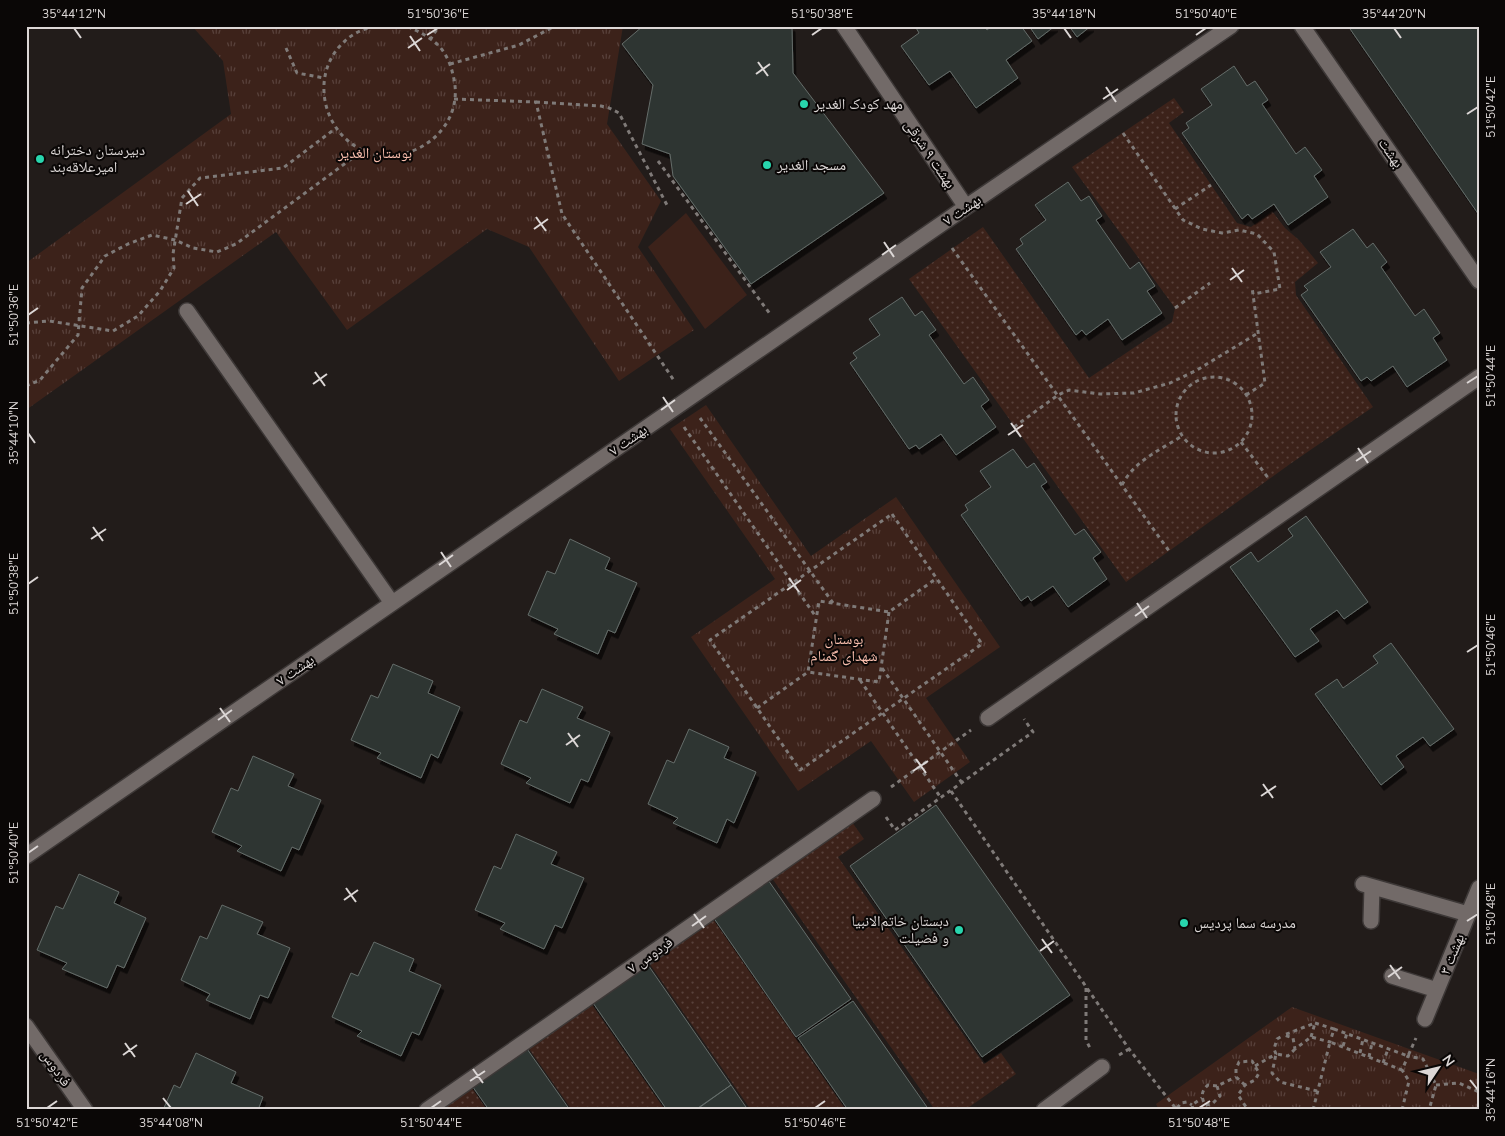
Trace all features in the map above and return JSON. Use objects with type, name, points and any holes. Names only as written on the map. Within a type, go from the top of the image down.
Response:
[{"type":"street","name":"بهشت ۹ شرقی","points":[[844,26],[966,207]]},
{"type":"street","name":"بهشت ۷","points":[[26,856],[1231,26]]},
{"type":"street","name":"بهشت","points":[[1302,26],[1479,280]]},
{"type":"street","points":[[187,311],[392,603]]},
{"type":"street","points":[[988,718],[1479,377]]},
{"type":"street","name":"فردوس ۷","points":[[427,1110],[873,799]]},
{"type":"street","points":[[1371,921],[1368,885],[1468,914]]},
{"type":"street","name":"بهشت ۳","points":[[1425,1019],[1479,888]]},
{"type":"street","points":[[1392,976],[1437,990]]},
{"type":"street","name":"فردوس","points":[[26,1026],[85,1110]]},
{"type":"street","points":[[1044,1110],[1102,1067]]},
{"type":"path","points":[[359,26],[362,30]]},
{"type":"path","points":[[375,26],[362,30],[344,41],[332,58],[324,78],[324,99],[330,119],[343,138],[362,151],[385,156],[407,154],[428,144],[444,128],[454,107],[456,84],[450,64],[439,46],[422,33],[406,26]]},
{"type":"path","points":[[430,40],[439,26]]},
{"type":"path","points":[[450,64],[519,45],[555,26]]},
{"type":"path","points":[[286,48],[297,73],[324,78]]},
{"type":"path","points":[[454,99],[600,106],[619,113],[668,207]]},
{"type":"path","points":[[536,102],[562,214],[687,400],[833,603]]},
{"type":"path","points":[[26,323],[49,321],[113,331],[138,316],[160,292],[174,268],[173,254],[182,198],[200,178],[283,168],[336,128]]},
{"type":"path","points":[[1123,133],[1183,220],[1202,229],[1222,233],[1239,230],[1257,234],[1274,252],[1280,289],[1253,294]]},
{"type":"path","points":[[26,386],[40,380],[78,335],[82,288],[104,256],[152,235],[175,240],[193,248],[217,252],[236,244],[362,151]]},
{"type":"path","points":[[658,161],[784,333]]},
{"type":"path","points":[[1176,209],[1211,185]]},
{"type":"path","points":[[952,248],[1169,551]]},
{"type":"path","points":[[1175,308],[1210,283]]},
{"type":"path","points":[[1246,395],[1265,383],[1252,287]]},
{"type":"path","points":[[1014,427],[1068,390],[1100,394],[1134,393],[1170,383],[1196,370],[1258,333]]},
{"type":"path","points":[[1215,376],[1227,379],[1238,385],[1246,395],[1251,407],[1252,419],[1248,432],[1241,442],[1231,450],[1206,453],[1194,448],[1184,440],[1178,429],[1175,416],[1182,392],[1191,384],[1202,378],[1215,376]]},
{"type":"path","points":[[672,410],[816,617]]},
{"type":"path","points":[[1122,485],[1128,473],[1138,464],[1182,436]]},
{"type":"path","points":[[1241,442],[1269,479]]},
{"type":"path","points":[[892,514],[937,578],[982,644],[800,770],[710,640],[892,514]]},
{"type":"path","points":[[808,672],[818,602],[889,612],[937,578]]},
{"type":"path","points":[[757,708],[808,672],[879,682],[889,612]]},
{"type":"path","points":[[881,667],[962,783]]},
{"type":"path","points":[[860,680],[941,798]]},
{"type":"path","points":[[988,718],[873,799],[895,830],[1033,732],[1012,702]]},
{"type":"path","points":[[951,791],[1129,1049],[1177,1109],[1181,1102],[1187,1102],[1192,1105],[1193,1110]]},
{"type":"path","points":[[1086,986],[1086,1040],[1102,1067]]},
{"type":"path","points":[[1255,1066],[1276,1054],[1288,1056],[1312,1036],[1315,1023]]},
{"type":"path","points":[[1318,1091],[1280,1082],[1272,1072],[1277,1039],[1315,1023],[1408,1056],[1422,1059],[1436,1085],[1429,1110]]},
{"type":"path","points":[[1313,1110],[1334,1029]]},
{"type":"path","points":[[1343,1046],[1347,1033]]},
{"type":"path","points":[[1284,1035],[1293,1038],[1295,1049]]},
{"type":"path","points":[[1312,1036],[1343,1046],[1402,1070],[1409,1081],[1402,1110]]},
{"type":"path","points":[[1360,1053],[1363,1039]]},
{"type":"path","points":[[1369,1057],[1372,1043]]},
{"type":"path","points":[[1383,1063],[1388,1049]]},
{"type":"path","points":[[1402,1070],[1408,1056]]},
{"type":"path","points":[[1245,1085],[1236,1077],[1236,1069],[1239,1062],[1252,1061],[1259,1073],[1256,1080],[1245,1085],[1238,1095],[1248,1110]]},
{"type":"path","points":[[1218,1086],[1220,1096],[1212,1104],[1205,1105],[1202,1098],[1204,1089],[1208,1085],[1218,1086],[1236,1077]]},
{"type":"path","points":[[1436,1085],[1459,1083],[1479,1092]]},
{"type":"path","points":[[1192,1105],[1202,1098]]},
{"type":"green space","name":"بوستان الغدیر","points":[[192,26],[623,26],[607,124],[661,201],[638,247],[694,330],[619,381],[529,247],[487,229],[347,330],[276,232],[26,410],[26,263],[231,114],[223,61]]},
{"type":"green space","points":[[1174,98],[1184,112],[1169,123],[1237,223],[1251,227],[1272,211],[1285,228],[1299,240],[1318,263],[1295,282],[1296,295],[1373,407],[1126,582],[909,279],[983,227],[1089,378],[1172,322],[1175,308],[1072,167]]},
{"type":"green space","points":[[686,213],[747,295],[705,329],[648,247]]},
{"type":"green space","name":"بوستان شهدای گمنام","points":[[706,405],[811,556],[896,497],[1000,647],[926,698],[970,762],[914,802],[871,741],[798,791],[691,637],[775,579],[670,429]]},
{"type":"green space","points":[[847,815],[864,839],[838,857],[984,1064],[1001,1053],[1016,1074],[965,1110],[935,1110],[767,871]]},
{"type":"green space","points":[[711,916],[846,1110],[751,1110],[647,960]]},
{"type":"green space","points":[[588,999],[665,1110],[572,1110],[525,1043]]},
{"type":"green space","points":[[1292,1007],[1479,1074],[1479,1110],[1159,1110],[1156,1104]]},
{"type":"green space","points":[[468,1082],[487,1110],[428,1110]]},
{"type":"building","name":"مسجد الغدیر","points":[[643,26],[792,26],[793,73],[884,193],[751,284],[673,176],[670,154],[642,144],[653,85],[622,44]]},
{"type":"building","points":[[915,26],[984,26],[987,30],[992,26],[1021,26],[1032,41],[1006,60],[1018,78],[976,108],[950,71],[929,85],[901,46],[919,33]]},
{"type":"building","points":[[1029,26],[1055,26],[1038,39]]},
{"type":"building","points":[[1069,26],[1091,26],[1077,37]]},
{"type":"building","points":[[1348,26],[1479,26],[1479,215]]},
{"type":"building","points":[[1234,66],[1247,86],[1255,81],[1268,100],[1262,104],[1296,154],[1305,147],[1322,170],[1314,176],[1328,197],[1288,225],[1274,204],[1252,219],[1248,214],[1242,219],[1182,133],[1189,128],[1186,123],[1212,105],[1201,89]]},
{"type":"building","points":[[1068,182],[1081,201],[1089,196],[1102,216],[1096,220],[1130,269],[1139,262],[1155,286],[1147,291],[1162,313],[1122,340],[1108,319],[1086,335],[1082,330],[1076,335],[1016,249],[1023,244],[1020,239],[1046,220],[1035,205]]},
{"type":"building","points":[[1353,229],[1367,248],[1373,243],[1387,262],[1381,267],[1415,316],[1424,309],[1440,333],[1433,338],[1447,360],[1407,387],[1393,366],[1371,381],[1367,377],[1361,381],[1301,295],[1308,290],[1304,286],[1331,267],[1320,252]]},
{"type":"building","points":[[902,297],[915,316],[922,311],[936,330],[929,335],[964,384],[973,377],[989,400],[981,406],[996,427],[956,455],[941,434],[919,449],[916,445],[909,449],[850,363],[857,358],[853,353],[880,335],[869,319]]},
{"type":"building","points":[[1013,449],[1027,468],[1034,463],[1047,482],[1041,486],[1075,535],[1084,529],[1101,552],[1093,558],[1107,579],[1068,607],[1053,586],[1031,601],[1028,596],[1021,601],[961,515],[968,510],[965,505],[991,487],[980,471]]},
{"type":"building","points":[[1306,516],[1368,602],[1344,619],[1337,610],[1310,629],[1319,641],[1295,657],[1230,567],[1251,552],[1258,562],[1293,536],[1288,529]]},
{"type":"building","points":[[570,539],[610,558],[605,569],[637,583],[615,633],[608,630],[598,654],[554,634],[558,629],[528,615],[547,571],[555,574]]},
{"type":"building","points":[[1391,643],[1454,729],[1430,746],[1423,737],[1396,756],[1404,767],[1381,785],[1315,694],[1337,679],[1343,688],[1378,663],[1373,656]]},
{"type":"building","points":[[393,664],[433,681],[428,693],[460,707],[438,758],[431,754],[421,778],[377,758],[381,753],[351,740],[371,695],[378,698]]},
{"type":"building","points":[[542,689],[583,707],[577,718],[610,732],[588,782],[581,779],[570,803],[526,783],[531,778],[501,764],[520,720],[527,723]]},
{"type":"building","points":[[689,729],[729,747],[724,758],[756,772],[734,823],[727,819],[717,843],[673,823],[678,818],[648,804],[667,760],[674,763]]},
{"type":"building","points":[[253,756],[294,774],[288,786],[321,800],[299,850],[292,847],[281,871],[237,851],[242,846],[212,832],[231,788],[238,791]]},
{"type":"building","name":"دبستان خاتم‌الانبیا و فضیلت","points":[[936,805],[1070,995],[982,1057],[850,866]]},
{"type":"building","points":[[516,834],[557,852],[551,864],[584,878],[562,928],[555,925],[544,949],[500,929],[505,923],[475,910],[494,866],[501,869]]},
{"type":"building","points":[[79,874],[119,892],[114,903],[146,918],[124,968],[117,965],[107,988],[62,969],[67,963],[37,950],[56,906],[63,909]]},
{"type":"building","points":[[766,877],[851,999],[796,1037],[711,914]]},
{"type":"building","points":[[222,905],[263,922],[257,934],[290,948],[268,998],[260,995],[250,1019],[206,1000],[210,994],[181,980],[200,936],[207,939]]},
{"type":"building","points":[[374,942],[414,959],[409,971],[441,985],[419,1035],[412,1032],[401,1056],[357,1036],[362,1031],[332,1017],[351,973],[358,976]]},
{"type":"building","points":[[646,962],[731,1085],[695,1110],[667,1110],[591,1000]]},
{"type":"building","points":[[853,1001],[929,1110],[848,1110],[798,1038]]},
{"type":"building","points":[[525,1046],[570,1110],[489,1110],[470,1083]]},
{"type":"building","points":[[196,1053],[236,1072],[231,1083],[263,1097],[258,1110],[163,1110],[174,1085],[180,1088]]},
{"type":"building","points":[[731,1085],[748,1110],[696,1110]]},
{"type":"place","name":"مهد کودک الغدیر","points":[[804,104]]},
{"type":"place","name":"دبیرستان دخترانه امیرعلاقه‌بند","points":[[40,159]]},
{"type":"place","name":"مسجد الغدیر","points":[[767,165]]},
{"type":"place","name":"مدرسه سما پردیس","points":[[1184,923]]},
{"type":"place","name":"دبستان خاتم‌الانبیا و فضیلت","points":[[959,930]]}]
